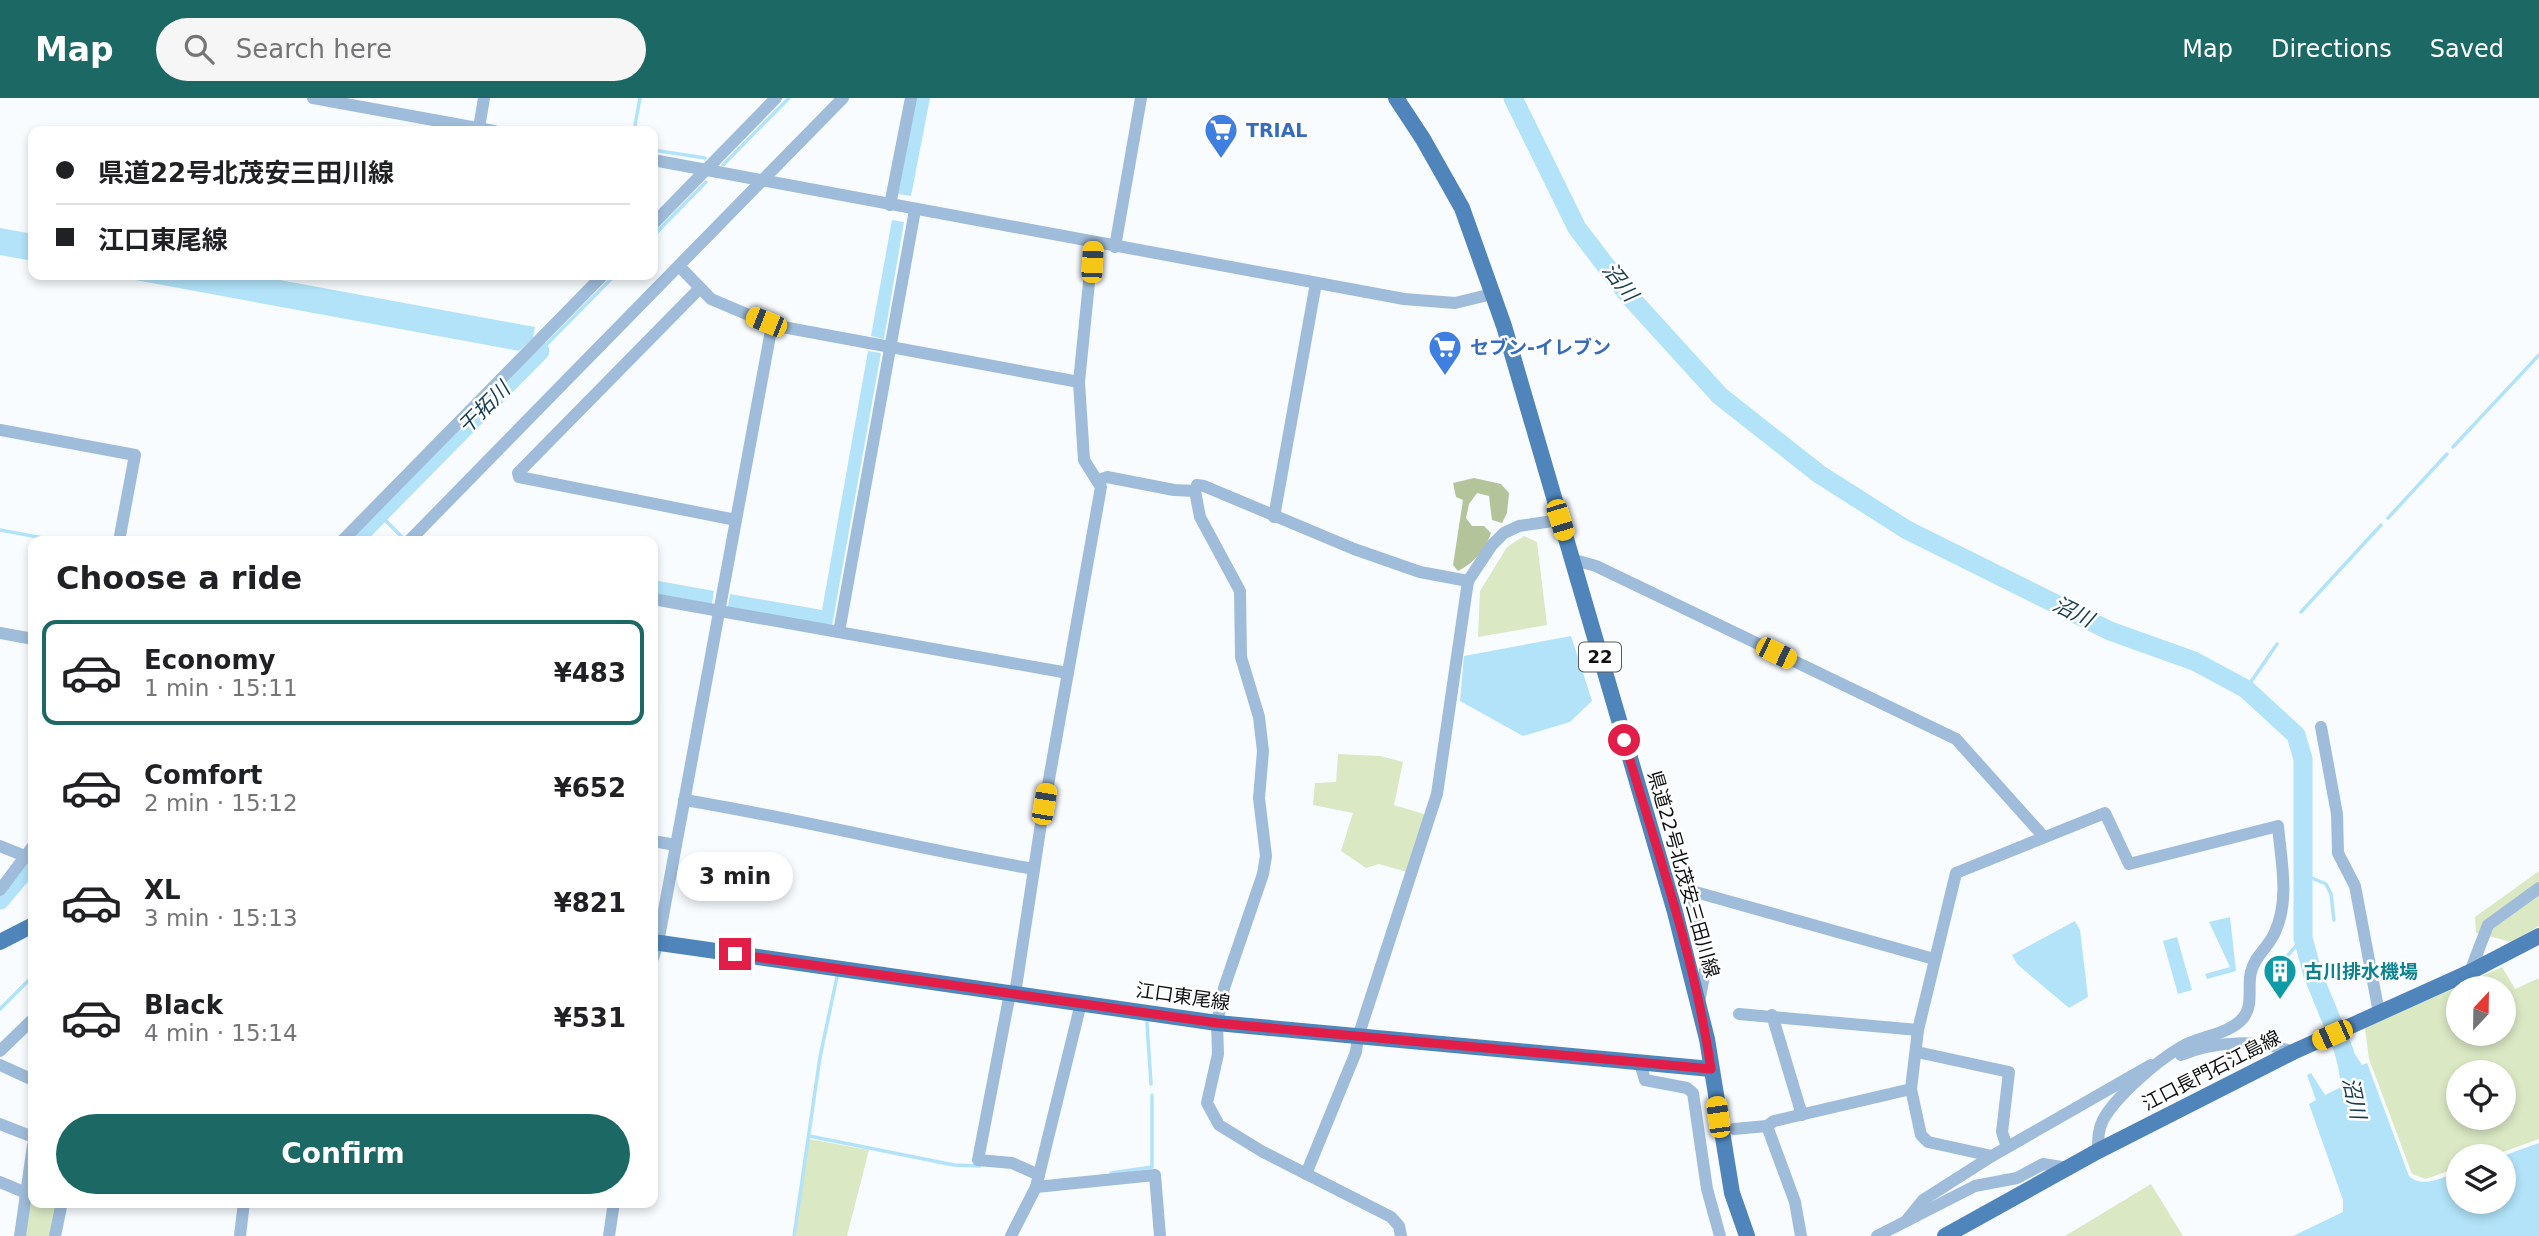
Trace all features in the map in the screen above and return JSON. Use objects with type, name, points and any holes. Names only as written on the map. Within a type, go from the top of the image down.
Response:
[{"type":"main road","name":"県道22号北茂安三田川線","points":[[1396,98],[1462,208],[1492,294],[1675,912],[1699,1007],[1732,1193],[1747,1236]]},
{"type":"main road","points":[[0,942],[28,928]]},
{"type":"main road","name":"江口長門石江島線","points":[[1945,1236],[2098,1151],[2293,1052],[2469,972],[2539,936]]},
{"type":"main road","name":"江口東尾線","points":[[658,948],[1217,1023],[1711,1069]]},
{"type":"street","points":[[313,98],[468,126]]},
{"type":"street","points":[[479,126],[484,98]]},
{"type":"street","points":[[658,219],[776,98]]},
{"type":"street","points":[[414,536],[843,98]]},
{"type":"street","points":[[890,205],[911,98]]},
{"type":"street","points":[[1115,247],[1141,98]]},
{"type":"street","points":[[658,161],[1404,299],[1455,303],[1492,294]]},
{"type":"street","points":[[839,632],[915,210]]},
{"type":"street","points":[[1093,243],[1079,382],[1084,460],[1087,469],[1099,480],[1101,487],[1013,994],[978,1160],[1012,1163],[1038,1181],[1156,1175],[1160,1236]]},
{"type":"street","points":[[679,266],[711,299],[772,325],[1079,382]]},
{"type":"street","points":[[346,536],[598,280]]},
{"type":"street","points":[[1274,517],[1316,283]]},
{"type":"street","points":[[700,288],[518,472],[519,477],[736,520]]},
{"type":"street","points":[[658,933],[772,325]]},
{"type":"street","points":[[0,430],[135,455],[119,536]]},
{"type":"street","points":[[1099,480],[1107,477],[1174,490],[1195,491]]},
{"type":"street","points":[[1401,1236],[1399,1226],[1391,1217],[1306,1174],[1219,1125],[1210,1113],[1207,1103],[1218,1054],[1217,1023],[1224,988],[1263,874],[1266,856],[1259,798],[1263,751],[1259,717],[1241,657],[1240,591],[1200,517],[1195,491],[1198,485],[1204,486],[1274,517],[1406,568],[1468,581]]},
{"type":"street","points":[[1306,1174],[1331,1119],[1356,1052],[1358,1038],[1437,794],[1468,581],[1492,545],[1504,533],[1520,526],[1560,520]]},
{"type":"street","points":[[1572,559],[1596,566],[1956,739],[2044,837]]},
{"type":"street","points":[[658,600],[1068,673]]},
{"type":"street","points":[[0,633],[28,638]]},
{"type":"street","points":[[2321,727],[2337,814],[2338,853],[2355,886],[2379,1013]]},
{"type":"street","points":[[684,800],[766,813],[939,853],[1034,869]]},
{"type":"street","points":[[1992,1156],[1928,1142],[1921,1135],[1911,1089],[1918,1030],[1956,873],[2105,813],[2129,864],[2278,826],[2284,902],[2281,919],[2274,936],[2253,963],[2249,976],[2249,1005],[2244,1017],[2235,1025],[2181,1046],[2160,1062],[2110,1109],[2098,1135],[2098,1151]]},
{"type":"street","points":[[658,842],[676,845]]},
{"type":"street","points":[[0,846],[28,854]]},
{"type":"street","points":[[0,890],[28,857]]},
{"type":"street","points":[[2469,972],[2488,925],[2539,888]]},
{"type":"street","points":[[1699,1007],[1706,965],[1692,891],[1934,959]]},
{"type":"street","points":[[1011,1236],[1038,1181],[1081,1003]]},
{"type":"street","points":[[1739,1014],[1918,1030]]},
{"type":"street","points":[[1772,1015],[1802,1115]]},
{"type":"street","points":[[0,1051],[28,1024]]},
{"type":"street","points":[[1906,1221],[1923,1200],[2142,1068],[2192,1051],[2248,1042],[2276,1045],[2293,1052]]},
{"type":"street","points":[[1917,1052],[2009,1072],[2002,1132],[2007,1147]]},
{"type":"street","points":[[1640,1063],[1645,1080],[1690,1089],[1704,1132],[1707,1189],[1720,1236]]},
{"type":"street","points":[[0,1065],[28,1078]]},
{"type":"street","points":[[1734,1129],[1767,1126],[1911,1089]]},
{"type":"street","points":[[0,1124],[28,1136]]},
{"type":"street","points":[[1767,1126],[1795,1202],[1801,1236]]},
{"type":"street","points":[[1877,1236],[1975,1186],[2017,1178],[2043,1164],[2067,1168]]},
{"type":"street","points":[[20,1236],[28,1179]]},
{"type":"street","points":[[0,1182],[26,1193]]},
{"type":"street","points":[[55,1236],[61,1208]]},
{"type":"street","points":[[240,1236],[243,1208]]},
{"type":"street","points":[[608,1236],[613,1208]]},
{"type":"green space","points":[[1474,478],[1501,484],[1509,493],[1507,513],[1502,523],[1492,520],[1489,496],[1477,493],[1469,504],[1466,518],[1472,526],[1484,526],[1491,533],[1478,555],[1458,571],[1453,565],[1463,500],[1456,497],[1453,483]]},
{"type":"green space","points":[[1524,536],[1537,542],[1547,625],[1478,637],[1480,591],[1507,547]]},
{"type":"green space","points":[[1338,754],[1380,756],[1403,762],[1394,805],[1427,815],[1407,872],[1379,864],[1366,868],[1341,851],[1353,813],[1313,805],[1315,783],[1336,782]]},
{"type":"green space","points":[[2539,871],[2539,926],[2512,942],[2476,933],[2475,917]]},
{"type":"green space","points":[[2502,967],[2507,976],[2482,976]]},
{"type":"green space","points":[[2539,978],[2539,1139],[2516,1147],[2516,1144],[2446,1144],[2446,1172],[2426,1179],[2412,1174],[2369,1059],[2365,1028],[2446,992],[2446,1046],[2516,1046],[2516,989]]},
{"type":"green space","points":[[809,1139],[869,1150],[847,1236],[794,1236]]},
{"type":"green space","points":[[2151,1184],[2183,1236],[2065,1236]]},
{"type":"green space","points":[[28,1208],[58,1208],[52,1236],[24,1236]]},
{"type":"water","points":[[916,98],[930,98],[911,196],[898,194]]},
{"type":"water","points":[[892,220],[904,222],[884,339],[871,336]]},
{"type":"water","points":[[0,228],[28,233],[28,260],[0,255]]},
{"type":"water","points":[[135,280],[279,280],[535,327],[533,338],[519,351]]},
{"type":"water","points":[[868,351],[881,353],[832,626],[728,607],[730,594],[822,610]]},
{"type":"water","points":[[658,581],[714,591],[712,604],[658,594]]},
{"type":"water","points":[[1571,636],[1592,701],[1570,722],[1523,736],[1460,701],[1464,656]]},
{"type":"water","points":[[2230,917],[2236,971],[2207,979],[2205,974],[2230,967],[2209,922]]},
{"type":"water","points":[[2075,921],[2080,930],[2088,997],[2069,1008],[2017,964],[2012,955]]},
{"type":"water","points":[[2177,937],[2192,990],[2178,994],[2163,941]]},
{"type":"water","points":[[2351,1048],[2362,1065],[2367,1063],[2409,1176],[2420,1182],[2427,1182],[2446,1176],[2446,1214],[2516,1214],[2516,1151],[2539,1143],[2539,1236],[2293,1236],[2343,1212],[2343,1200],[2309,1104],[2316,1100],[2307,1075],[2311,1073],[2325,1095],[2343,1086],[2339,1074],[2342,1064],[2337,1054]]},
{"type":"waterway","points":[[635,126],[640,98]]},
{"type":"waterway","name":"干拓川","points":[[723,165],[789,98]]},
{"type":"waterway","name":"沼川","points":[[1513,98],[1577,228],[1629,296],[1720,396],[1819,474],[1907,530],[2110,631],[2194,661],[2246,689],[2296,735],[2303,759],[2303,938],[2313,975],[2344,1051],[2350,1076]]},
{"type":"waterway","points":[[658,151],[705,158]]},
{"type":"waterway","name":"干拓川","points":[[658,231],[706,182]]},
{"type":"waterway","name":"干拓川","points":[[540,351],[610,280]]},
{"type":"waterway","name":"干拓川","points":[[358,536],[540,351]]},
{"type":"waterway","points":[[2453,447],[2539,355]]},
{"type":"waterway","points":[[2388,518],[2447,454]]},
{"type":"waterway","points":[[379,514],[401,536]]},
{"type":"waterway","points":[[2301,612],[2381,525]]},
{"type":"waterway","points":[[0,530],[32,536]]},
{"type":"waterway","points":[[2246,689],[2277,644]]},
{"type":"waterway","name":"干拓川","points":[[0,900],[28,867]]},
{"type":"waterway","points":[[2305,875],[2326,884],[2331,894],[2334,920]]},
{"type":"waterway","points":[[2273,986],[2274,971],[2303,938]]},
{"type":"waterway","points":[[794,1236],[820,1057],[837,977]]},
{"type":"waterway","points":[[0,1009],[28,981]]},
{"type":"waterway","points":[[1147,1023],[1151,1084]]},
{"type":"waterway","points":[[1111,1173],[1152,1167],[1152,1095]]},
{"type":"waterway","points":[[809,1136],[954,1165],[980,1166]]},
{"type":"place","name":"TRIAL","points":[[1221,160]]},
{"type":"place","name":"セブン-イレブン","points":[[1445,377]]},
{"type":"place","name":"古川排水機場","points":[[2280,1001]]},
{"type":"route","points":[[735,954],[1217,1023],[1711,1069],[1707,1039],[1675,912],[1624,740]]}]
